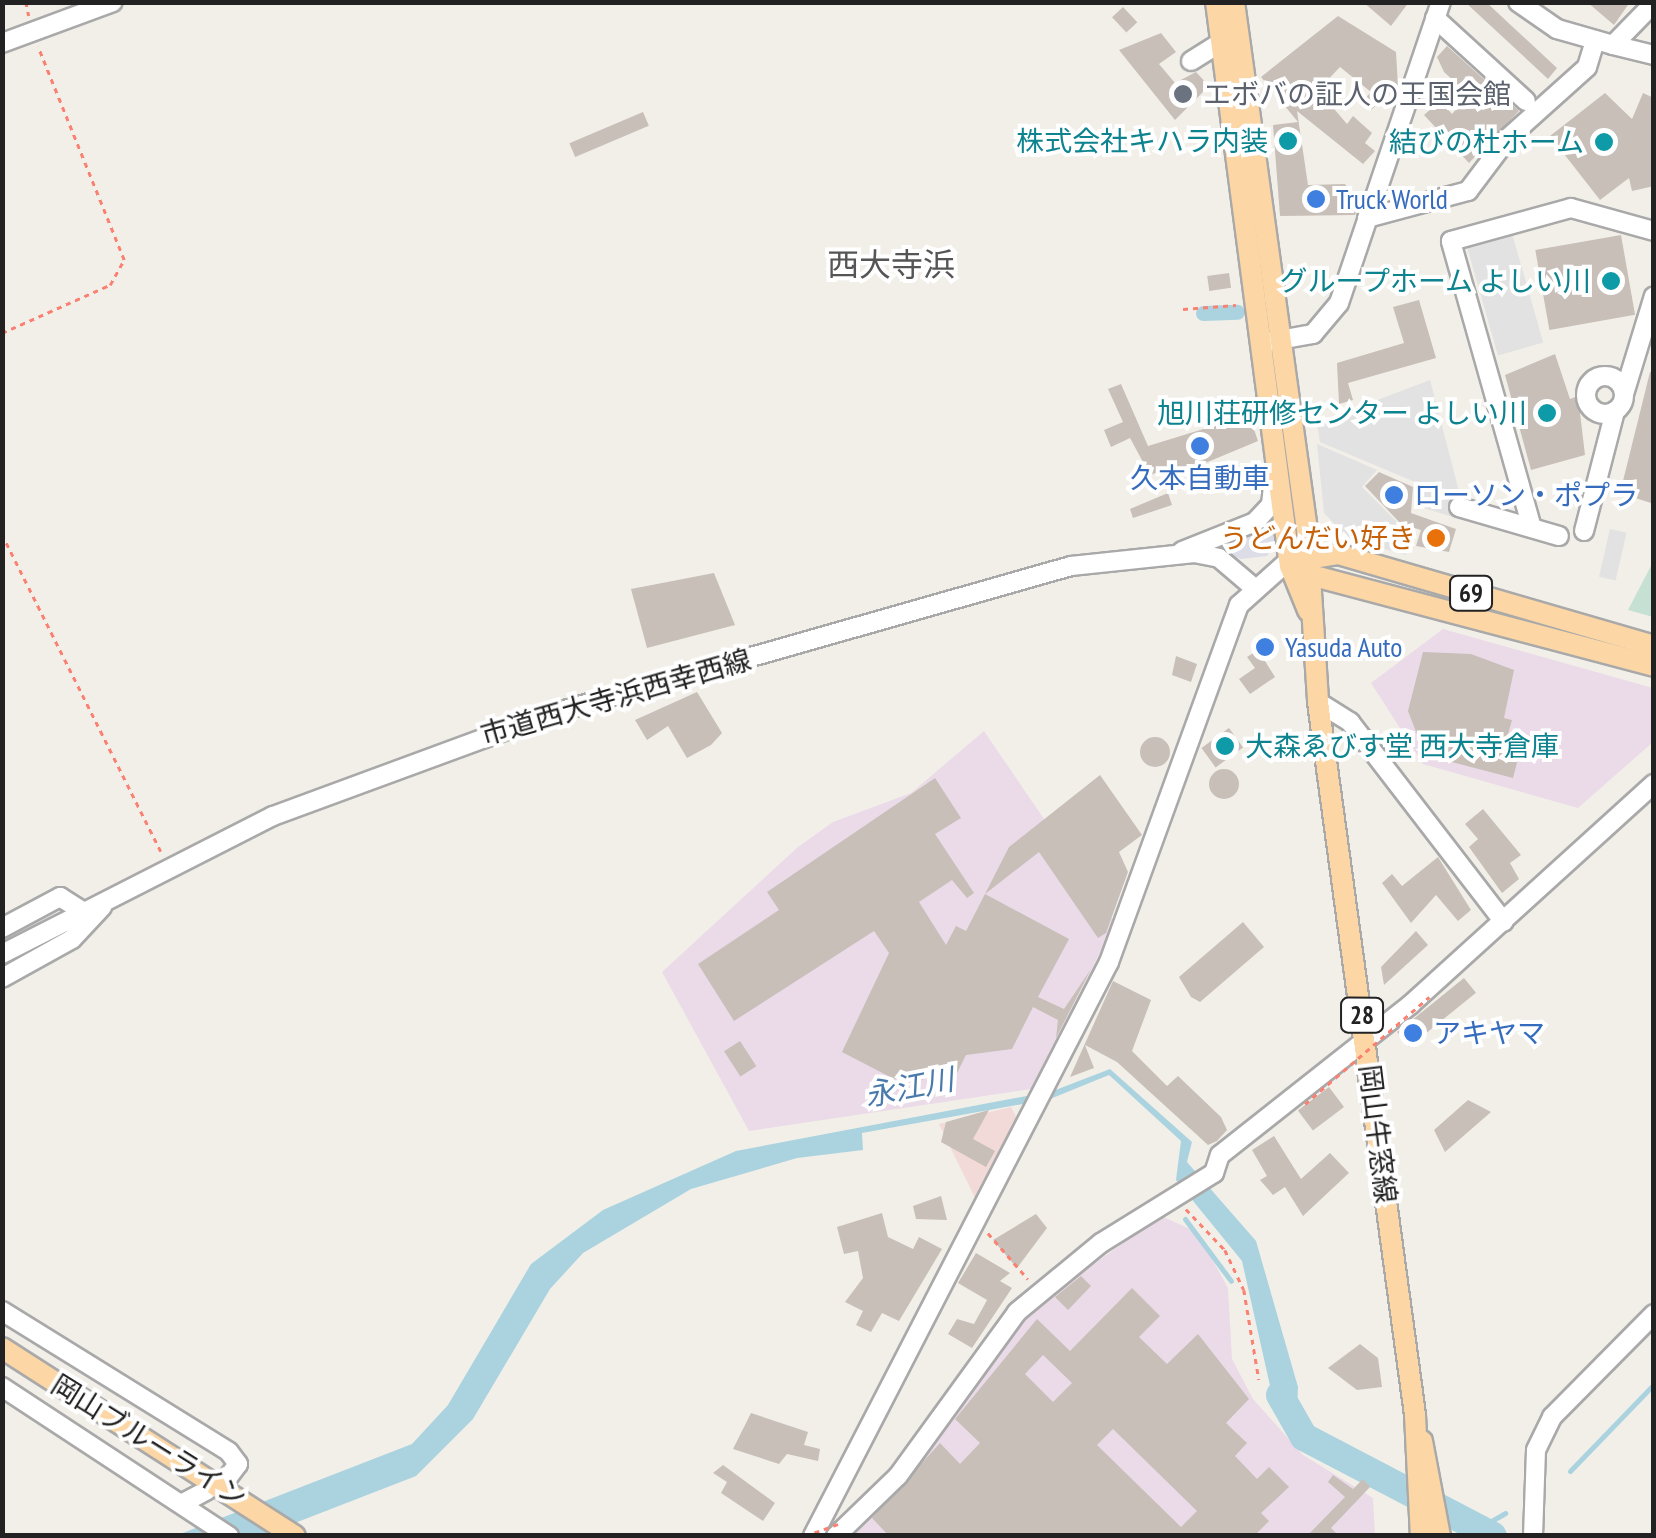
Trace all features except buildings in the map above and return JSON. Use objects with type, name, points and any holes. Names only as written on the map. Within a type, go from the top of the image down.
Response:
[{"type":"main road","name":"岡山牛窓線","points":[[1216,2],[1256,301],[1271,342],[1308,530],[1318,702],[1415,1414],[1440,1536]]},
{"type":"main road","name":"岡山牛窓線","points":[[1234,2],[1271,342],[1290,566],[1310,616]]},
{"type":"main road","name":"69","points":[[1310,555],[1338,554],[1654,646]]},
{"type":"main road","points":[[1290,566],[1310,555]]},
{"type":"main road","name":"69","points":[[1290,566],[1312,578],[1654,666]]},
{"type":"main road","name":"岡山ブルーライン","points":[[2,1348],[228,1486],[295,1536]]},
{"type":"main road","name":"岡山牛窓線","points":[[1415,1414],[1421,1536]]},
{"type":"street","points":[[2,43],[113,2]]},
{"type":"street","points":[[1518,2],[1604,42],[1654,54]]},
{"type":"street","points":[[1367,218],[1468,191],[1508,138],[1586,67],[1604,42],[1654,3]]},
{"type":"street","points":[[1271,342],[1327,323],[1438,10],[1526,101]]},
{"type":"street","points":[[1191,61],[1222,42]]},
{"type":"street","points":[[1532,528],[1451,241],[1571,208],[1654,231]]},
{"type":"street","points":[[1584,531],[1654,296]]},
{"type":"street","points":[[1182,552],[1255,522],[1270,505],[1277,448]]},
{"type":"street","points":[[1459,507],[1559,536]]},
{"type":"street","points":[[811,1534],[1032,1113],[1144,882],[1210,680],[1252,586],[1290,566],[1308,530]]},
{"type":"street","name":"市道西大寺浜西幸西線","points":[[2,954],[169,866],[348,784],[502,729],[1071,566],[1182,552],[1219,558],[1252,586]]},
{"type":"street","points":[[1318,702],[1350,722],[1504,922]]},
{"type":"street","points":[[838,1529],[898,1476],[1016,1312],[1101,1243],[1214,1173],[1220,1155],[1366,1042],[1654,784]]},
{"type":"street","points":[[2,978],[72,940],[112,896]]},
{"type":"street","points":[[2,928],[60,897],[82,911]]},
{"type":"street","points":[[2,1311],[229,1452],[238,1464],[228,1486]]},
{"type":"street","points":[[1532,1536],[1536,1450],[1552,1417],[1654,1314]]},
{"type":"street","points":[[2,1387],[230,1536]]},
{"type":"street","points":[[186,1506],[207,1490]]},
{"type":"path","points":[[2,333],[110,285],[124,260],[33,34]]},
{"type":"path","points":[[1182,309],[1256,301]]},
{"type":"path","points":[[2,534],[169,866]]},
{"type":"path","points":[[1305,1104],[1429,998]]},
{"type":"path","points":[[978,1217],[1032,1282]]},
{"type":"path","points":[[1202,1221],[1244,1290],[1259,1380]]},
{"type":"path","points":[[811,1534],[838,1529]]},
{"type":"shaded area","points":[[1511,230],[1543,342],[1498,355],[1466,243]]},
{"type":"shaded area","points":[[1430,380],[1461,499],[1456,518],[1414,505],[1415,482],[1320,442],[1317,423]]},
{"type":"shaded area","points":[[1317,444],[1377,470],[1362,487],[1398,523],[1410,510],[1406,555],[1349,539],[1324,513]]},
{"type":"shaded area","points":[[1277,501],[1279,535],[1267,556],[1241,559],[1207,546]]},
{"type":"shaded area","points":[[1610,529],[1627,533],[1616,581],[1599,577]]},
{"type":"shaded area","points":[[1443,629],[1653,688],[1653,742],[1578,808],[1423,764],[1371,683]]},
{"type":"shaded area","points":[[984,731],[1115,923],[1031,1089],[749,1131],[662,972],[798,847],[833,822],[911,793]]},
{"type":"shaded area","points":[[1011,1107],[1018,1120],[977,1202],[939,1124]]},
{"type":"shaded area","points":[[1161,1216],[1197,1232],[1228,1288],[1232,1359],[1253,1399],[1303,1455],[1373,1498],[1375,1535],[846,1536],[888,1499],[1024,1314]]},
{"type":"green space","points":[[1653,562],[1653,617],[1628,610]]},
{"type":"water","points":[[1110,1069],[1192,1142],[1187,1162],[1256,1241],[1298,1387],[1296,1429],[1273,1399],[1242,1261],[1176,1180],[1181,1141],[1109,1075],[1050,1099],[862,1133],[863,1150],[797,1158],[691,1189],[583,1253],[550,1289],[473,1419],[416,1476],[264,1535],[175,1536],[412,1444],[448,1405],[531,1264],[603,1210],[736,1151],[1053,1091]]},
{"type":"waterway","points":[[1203,313],[1237,312]]},
{"type":"waterway","points":[[1185,1219],[1231,1281]]},
{"type":"waterway","points":[[1570,1471],[1654,1384]]},
{"type":"waterway","name":"永江川","points":[[1280,1395],[1304,1437],[1493,1536]]},
{"type":"waterway","points":[[1481,1527],[1505,1513]]},
{"type":"place","name":"エボバの証人の王国会館","points":[[1183,94]]},
{"type":"place","name":"株式会社キハラ内装","points":[[1288,141]]},
{"type":"place","name":"結びの杜ホーム","points":[[1604,142]]},
{"type":"place","name":"Truck World","points":[[1316,199]]},
{"type":"place","name":"グループホーム よしい川","points":[[1611,281]]},
{"type":"place","name":"旭川荘研修センター よしい川","points":[[1547,413]]},
{"type":"place","name":"久本自動車","points":[[1200,446]]},
{"type":"place","name":"ローソン・ポプラ","points":[[1394,495]]},
{"type":"place","name":"うどんだい好き","points":[[1436,538]]},
{"type":"place","name":"Yasuda Auto","points":[[1265,647]]},
{"type":"place","name":"大森ゑびす堂 西大寺倉庫","points":[[1225,746]]},
{"type":"place","name":"アキヤマ","points":[[1413,1033]]},
{"type":"district","name":"西大寺浜","points":[[891,264]]}]
